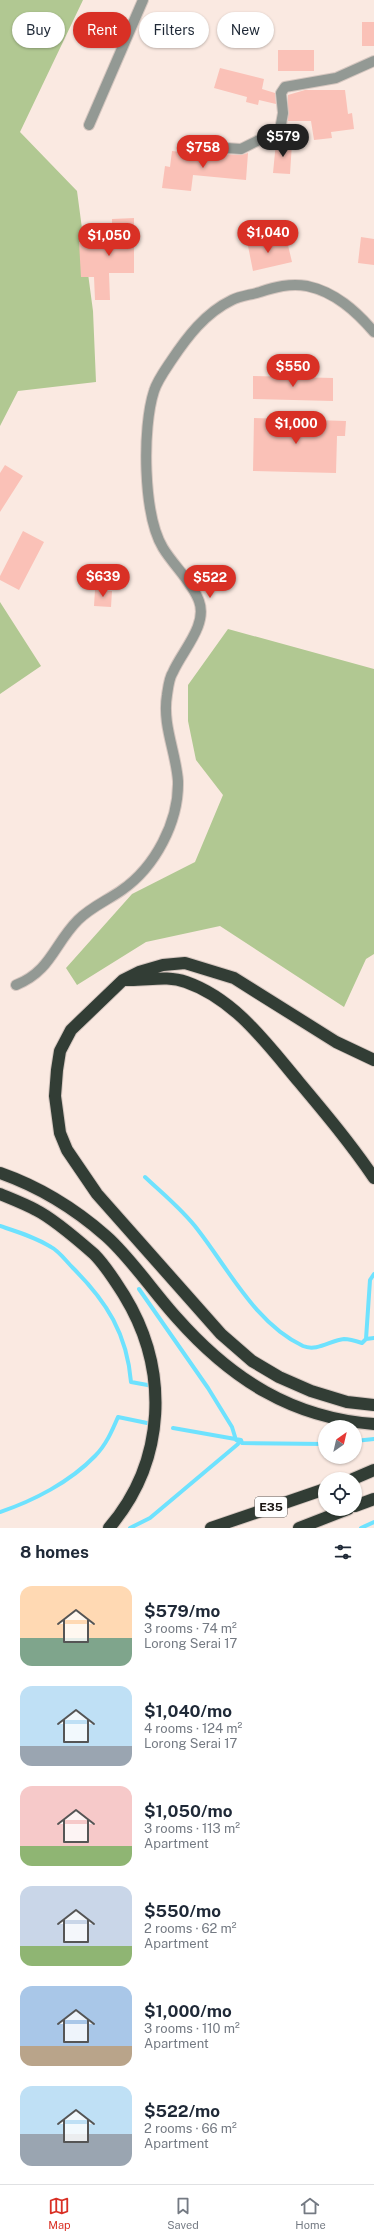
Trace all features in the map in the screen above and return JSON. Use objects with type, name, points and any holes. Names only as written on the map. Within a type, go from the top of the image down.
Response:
[{"type":"highway","points":[[374,1060],[336,1042],[234,978],[210,969],[185,963],[163,965],[139,972],[123,980],[71,1030],[60,1051],[55,1096],[60,1133],[67,1150],[97,1194],[221,1334],[252,1361],[278,1377],[311,1391],[347,1402],[374,1405]]},
{"type":"highway","points":[[123,980],[162,978],[185,981],[217,997],[230,1007],[256,1031],[327,1114],[374,1178]]},
{"type":"highway","points":[[0,1173],[43,1191],[74,1209],[102,1232],[178,1320],[215,1356],[251,1383],[289,1405],[348,1422],[374,1424]]},
{"type":"highway","points":[[0,1194],[37,1210],[94,1254],[121,1290],[133,1309],[144,1336],[154,1369],[155,1426],[149,1454],[137,1487],[126,1509],[109,1528]]},
{"type":"highway","points":[[362,1475],[374,1470]]},
{"type":"highway","name":"E35","points":[[211,1528],[318,1491]]},
{"type":"highway","points":[[362,1503],[374,1499]]},
{"type":"highway","name":"E35","points":[[299,1528],[330,1516]]},
{"type":"street","points":[[89,125],[143,0]]},
{"type":"street","points":[[183,145],[241,149],[266,137],[279,135],[283,113],[281,93],[285,86],[336,78],[374,61]]},
{"type":"street","points":[[16,985],[30,979],[40,971],[60,941],[84,914],[125,888],[150,865],[162,846],[176,803],[178,782],[168,738],[166,698],[172,672],[192,637],[200,618],[199,601],[162,547],[154,528],[148,497],[146,445],[151,409],[154,391],[167,367],[187,337],[221,306],[234,299],[276,286],[299,286],[321,290],[346,303],[374,332]]},
{"type":"green space","points":[[0,0],[83,0],[77,12],[73,12],[73,21],[65,38],[65,12],[12,12],[12,48],[60,48],[20,132],[77,191],[93,311],[96,382],[18,391],[0,426]]},
{"type":"green space","points":[[0,602],[41,666],[0,694]]},
{"type":"green space","points":[[228,629],[374,669],[374,954],[366,959],[344,1007],[220,926],[146,942],[77,985],[66,968],[132,894],[195,862],[223,795],[196,760],[188,721],[188,685]]},
{"type":"building","points":[[362,22],[374,22],[374,46],[362,46]]},
{"type":"building","points":[[278,50],[314,50],[314,71],[278,71]]},
{"type":"building","points":[[220,68],[264,79],[262,89],[275,93],[276,104],[259,100],[258,105],[246,102],[247,97],[214,88]]},
{"type":"building","points":[[305,90],[345,90],[348,114],[352,113],[354,129],[331,132],[332,138],[314,140],[311,121],[288,121],[288,95]]},
{"type":"building","points":[[276,142],[292,143],[290,174],[273,173]]},
{"type":"building","points":[[172,151],[206,155],[206,153],[241,155],[248,153],[246,180],[193,175],[191,191],[162,188],[165,166],[170,167]]},
{"type":"building","points":[[134,218],[134,273],[109,273],[110,300],[95,300],[94,277],[81,277],[79,242],[112,241],[112,219]]},
{"type":"building","points":[[269,236],[271,245],[287,241],[292,262],[253,271],[247,241]]},
{"type":"building","points":[[361,237],[374,239],[374,265],[358,263]]},
{"type":"building","points":[[253,376],[333,378],[333,401],[253,399]]},
{"type":"building","points":[[254,418],[346,421],[345,436],[337,436],[336,473],[253,471]]},
{"type":"building","points":[[5,465],[23,476],[0,512],[0,473]]},
{"type":"building","points":[[23,531],[44,542],[19,590],[0,580],[0,576]]},
{"type":"building","points":[[95,590],[112,591],[111,607],[94,606]]},
{"type":"waterway","points":[[145,1177],[173,1202],[192,1223],[244,1295],[257,1310],[286,1336],[303,1346],[313,1348],[319,1347],[344,1339],[362,1343],[366,1339],[370,1280],[374,1274]]},
{"type":"waterway","points":[[0,1226],[39,1240],[62,1256],[96,1293],[113,1320],[125,1349],[131,1382],[153,1386]]},
{"type":"waterway","points":[[139,1289],[208,1388],[232,1427],[236,1440]]},
{"type":"waterway","points":[[366,1339],[374,1338]]},
{"type":"waterway","points":[[0,1512],[13,1508],[50,1490],[74,1474],[95,1456],[106,1443],[118,1417],[147,1423]]},
{"type":"waterway","points":[[173,1428],[241,1440],[242,1443],[318,1444]]},
{"type":"waterway","points":[[362,1440],[374,1439]]},
{"type":"waterway","points":[[130,1528],[150,1518],[238,1444],[239,1440]]},
{"type":"waterway","points":[[361,1528],[374,1522]]}]
